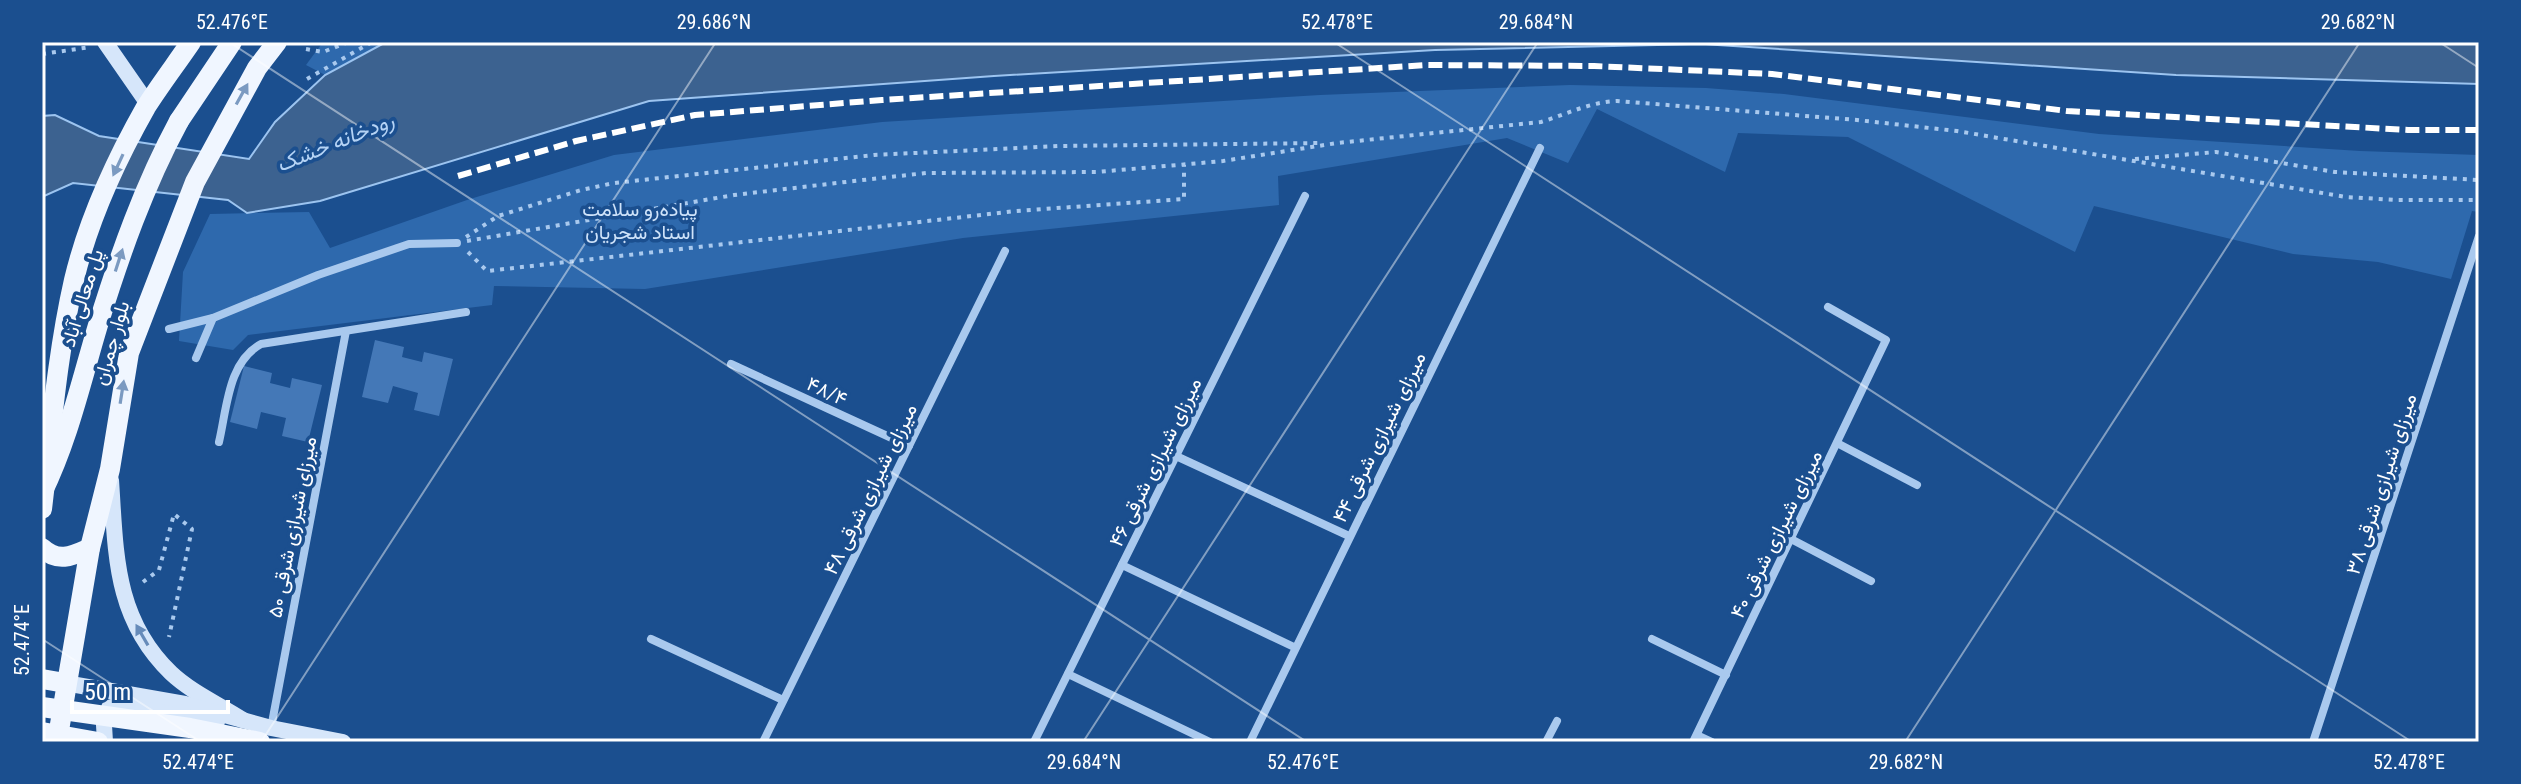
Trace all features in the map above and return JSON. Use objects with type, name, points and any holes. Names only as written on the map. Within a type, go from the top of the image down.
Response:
[{"type":"main road","points":[[42,509],[60,358],[75,278],[102,197],[133,132],[148,104],[191,42]]},
{"type":"main road","name":"پل معالی آباد","points":[[42,493],[70,424],[130,226],[179,121],[232,42]]},
{"type":"main road","name":"بلوار چمران","points":[[57,742],[65,683],[90,548],[110,469],[129,353],[183,209],[212,148],[257,68],[277,42]]},
{"type":"main road","points":[[105,44],[148,104]]},
{"type":"main road","points":[[42,418],[60,358]]},
{"type":"main road","points":[[110,469],[120,585],[135,623],[151,651],[173,675],[265,735]]},
{"type":"main road","points":[[42,548],[54,557],[69,557],[90,548]]},
{"type":"main road","points":[[42,679],[185,704],[243,720]]},
{"type":"main road","points":[[105,742],[109,708],[119,705],[213,722],[243,720]]},
{"type":"main road","points":[[42,707],[190,728],[343,742]]},
{"type":"main road","points":[[42,732],[98,742]]},
{"type":"street","name":"۴۴ میرزای شیرازی شرقی","points":[[1250,742],[1540,148]]},
{"type":"street","name":"۴۶ میرزای شیرازی شرقی","points":[[1034,742],[1305,196]]},
{"type":"street","name":"۳۸ میرزای شیرازی شرقی","points":[[2313,742],[2479,236]]},
{"type":"street","points":[[169,329],[213,318],[318,275],[409,244],[457,243]]},
{"type":"street","name":"۴۸ میرزای شیرازی شرقی","points":[[763,742],[1005,251]]},
{"type":"street","name":"۴۰ میرزای شیرازی شرقی","points":[[1695,739],[1886,340],[1828,307]]},
{"type":"street","points":[[219,442],[234,377],[249,351],[261,344],[466,312]]},
{"type":"street","points":[[196,358],[213,318]]},
{"type":"street","name":"۵۰ میرزای شیرازی شرقی","points":[[265,735],[346,331]]},
{"type":"street","name":"۴۸/۴","points":[[731,364],[909,446]]},
{"type":"street","points":[[1837,443],[1917,485]]},
{"type":"street","points":[[1176,456],[1349,536]]},
{"type":"street","points":[[1791,539],[1871,581]]},
{"type":"street","points":[[1122,565],[1294,647]]},
{"type":"street","points":[[651,639],[783,700]]},
{"type":"street","points":[[1652,639],[1726,675]]},
{"type":"street","points":[[1068,674],[1210,742]]},
{"type":"street","points":[[1546,742],[1557,721]]},
{"type":"street","points":[[1695,739],[1712,742]]},
{"type":"path","points":[[306,49],[323,52],[348,42]]},
{"type":"path","points":[[307,79],[372,42]]},
{"type":"path","points":[[42,54],[105,44]]},
{"type":"path","points":[[457,243],[734,195],[926,173],[1097,172],[1184,165],[1337,143],[1541,122],[1595,102],[1617,101],[1957,131],[2346,197],[2479,200]]},
{"type":"path","points":[[457,243],[498,216],[614,183],[874,155],[1059,146],[1337,143]]},
{"type":"path","points":[[2129,160],[2176,153],[2216,152],[2335,172],[2479,180]]},
{"type":"path","points":[[457,243],[487,271],[985,214],[1184,199],[1184,165]]},
{"type":"path","points":[[143,582],[159,570],[174,514],[192,529],[169,637]]},
{"type":"green space","points":[[323,42],[386,42],[325,75],[306,65]]},
{"type":"green space","name":"پیاده‌رو سلامت استاد شجریان","points":[[1570,85],[1706,88],[1784,94],[2099,134],[2360,151],[2479,155],[2479,212],[2472,211],[2451,279],[2378,262],[2293,254],[2094,206],[2075,252],[1848,137],[1738,133],[1725,172],[1597,109],[1568,163],[1507,138],[1278,176],[1279,205],[963,238],[645,289],[494,286],[492,305],[248,335],[233,350],[179,341],[183,272],[210,214],[309,212],[330,248],[467,200],[614,155],[882,122],[1320,95]]},
{"type":"water","name":"رودخانه خشک","points":[[386,42],[2479,42],[2479,84],[2176,75],[1702,44],[1435,50],[994,76],[649,101],[320,201],[247,213],[228,200],[73,183],[42,197],[42,116],[55,115],[99,136],[249,159],[275,122],[325,75]]},
{"type":"building","points":[[375,340],[404,347],[402,357],[422,362],[424,352],[453,359],[439,416],[414,410],[418,393],[393,386],[388,403],[362,397]]},
{"type":"building","points":[[244,366],[272,373],[270,383],[290,388],[292,378],[322,385],[308,442],[282,436],[286,418],[261,412],[257,429],[230,422]]},
{"type":"railway","points":[[458,176],[576,141],[695,115],[1427,65],[1594,66],[1772,74],[2067,111],[2408,130],[2479,130]]}]
